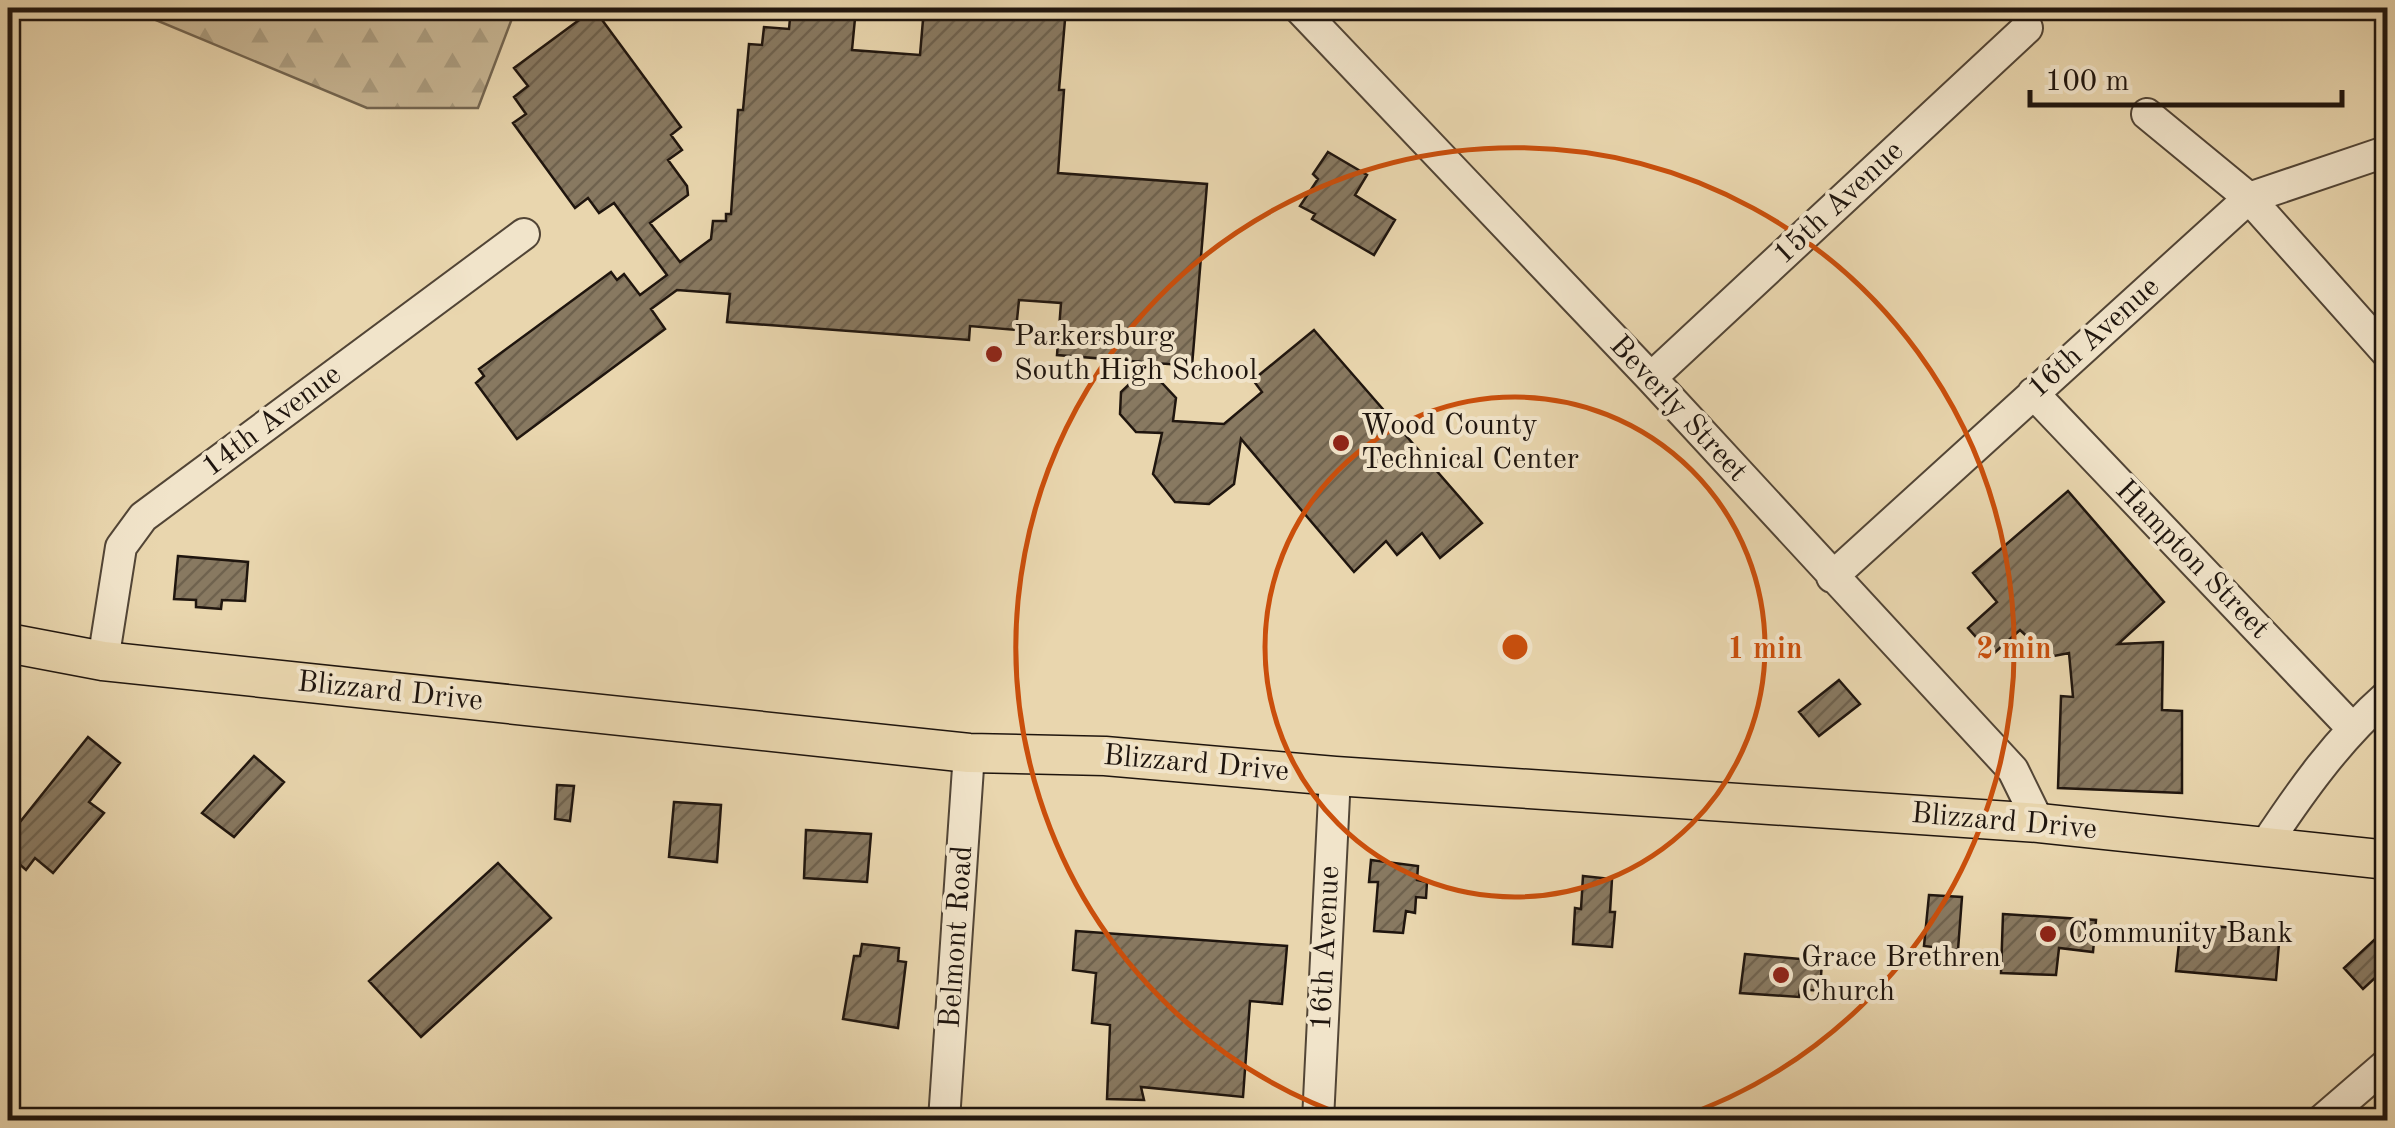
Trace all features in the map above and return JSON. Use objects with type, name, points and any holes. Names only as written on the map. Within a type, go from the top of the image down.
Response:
[{"type":"main road","name":"Blizzard Drive","points":[[8,644],[102,661],[969,753],[1105,756],[1335,776],[2039,823],[2388,860]]},
{"type":"street","name":"Beverly Street","points":[[1299,8],[2014,770],[2039,823]]},
{"type":"street","name":"15th Avenue","points":[[1650,378],[2027,28]]},
{"type":"street","points":[[2147,114],[2249,198],[2388,354]]},
{"type":"street","name":"16th Avenue","points":[[1832,577],[2249,198],[2388,152]]},
{"type":"street","name":"14th Avenue","points":[[102,661],[121,547],[143,517],[524,234]]},
{"type":"street","name":"Hampton Street","points":[[2033,393],[2351,727]]},
{"type":"street","points":[[2264,847],[2313,772],[2351,727],[2388,695]]},
{"type":"street","name":"Belmont Road","points":[[944,1120],[969,753]]},
{"type":"street","name":"16th Avenue","points":[[1318,1120],[1335,776]]},
{"type":"street","points":[[2322,1120],[2388,1064]]},
{"type":"green space","points":[[127,8],[516,8],[478,108],[367,108]]},
{"type":"building","name":"Parkersburg South High School","points":[[791,8],[856,8],[852,50],[920,55],[924,8],[1066,8],[1059,90],[1064,90],[1058,173],[1207,184],[1192,366],[1057,355],[1061,303],[1019,300],[1016,330],[970,326],[969,340],[727,322],[730,294],[677,290],[651,309],[665,329],[517,439],[476,383],[484,376],[479,369],[611,272],[617,280],[624,274],[640,295],[667,275],[614,203],[599,213],[588,198],[575,208],[513,123],[526,114],[514,97],[528,86],[514,68],[594,9],[681,127],[671,135],[682,150],[668,160],[687,186],[688,195],[650,223],[680,262],[711,239],[713,221],[726,221],[726,214],[731,214],[738,110],[743,110],[749,44],[762,45],[764,27],[789,29]]},
{"type":"building","points":[[1328,152],[1367,175],[1355,195],[1395,220],[1374,255],[1312,219],[1315,214],[1300,206],[1318,179],[1313,174]]},
{"type":"building","points":[[1314,330],[1482,523],[1440,558],[1422,533],[1397,555],[1386,541],[1354,572],[1241,439],[1234,484],[1209,504],[1175,502],[1153,474],[1162,433],[1136,432],[1120,414],[1121,392],[1147,367],[1176,398],[1173,421],[1224,424],[1262,392],[1253,380]]},
{"type":"building","points":[[2068,491],[2164,602],[2118,644],[2163,642],[2162,710],[2182,711],[2182,793],[2058,788],[2061,696],[2073,697],[2069,653],[2049,657],[2020,630],[1992,655],[1968,628],[1997,602],[1973,573]]},
{"type":"building","points":[[178,556],[248,562],[245,601],[222,600],[221,609],[196,607],[196,600],[174,599]]},
{"type":"building","points":[[1839,680],[1860,704],[1819,736],[1799,712]]},
{"type":"building","points":[[88,737],[120,763],[89,802],[104,813],[53,873],[35,858],[26,870],[8,854],[8,837]]},
{"type":"building","points":[[254,756],[284,782],[234,837],[202,813]]},
{"type":"building","points":[[557,785],[574,786],[570,821],[555,819]]},
{"type":"building","points":[[674,802],[721,805],[717,862],[669,857]]},
{"type":"building","points":[[806,830],[871,834],[867,882],[804,878]]},
{"type":"building","points":[[1371,860],[1418,866],[1417,880],[1427,882],[1426,898],[1416,897],[1415,913],[1406,911],[1403,933],[1374,931],[1378,882],[1369,882]]},
{"type":"building","points":[[498,863],[551,918],[421,1037],[369,981]]},
{"type":"building","points":[[1583,876],[1612,879],[1612,947],[1573,944],[1575,908],[1581,909]]},
{"type":"building","points":[[1929,895],[1962,897],[1958,950],[1924,946]]},
{"type":"building","name":"Community Bank","points":[[2003,914],[2096,920],[2093,952],[2059,948],[2056,975],[2001,973]]},
{"type":"building","points":[[2181,924],[2280,931],[2276,980],[2176,971]]},
{"type":"building","points":[[2388,927],[2388,966],[2363,989],[2344,968]]},
{"type":"building","points":[[1076,931],[1287,946],[1282,1004],[1250,1001],[1243,1097],[1141,1087],[1144,1100],[1107,1099],[1110,1025],[1092,1023],[1096,973],[1073,970]]},
{"type":"building","points":[[862,944],[899,948],[898,961],[906,962],[898,1028],[843,1019],[854,956],[860,956]]},
{"type":"building","name":"Grace Brethren Church","points":[[1745,954],[1822,961],[1820,991],[1800,989],[1799,997],[1740,993]]},
{"type":"place","name":"Parkersburg South High School","points":[[994,354]]},
{"type":"place","name":"Wood County Technical Center","points":[[1341,443]]},
{"type":"place","name":"Community Bank","points":[[2048,934]]},
{"type":"place","name":"Grace Brethren Church","points":[[1781,975]]}]
